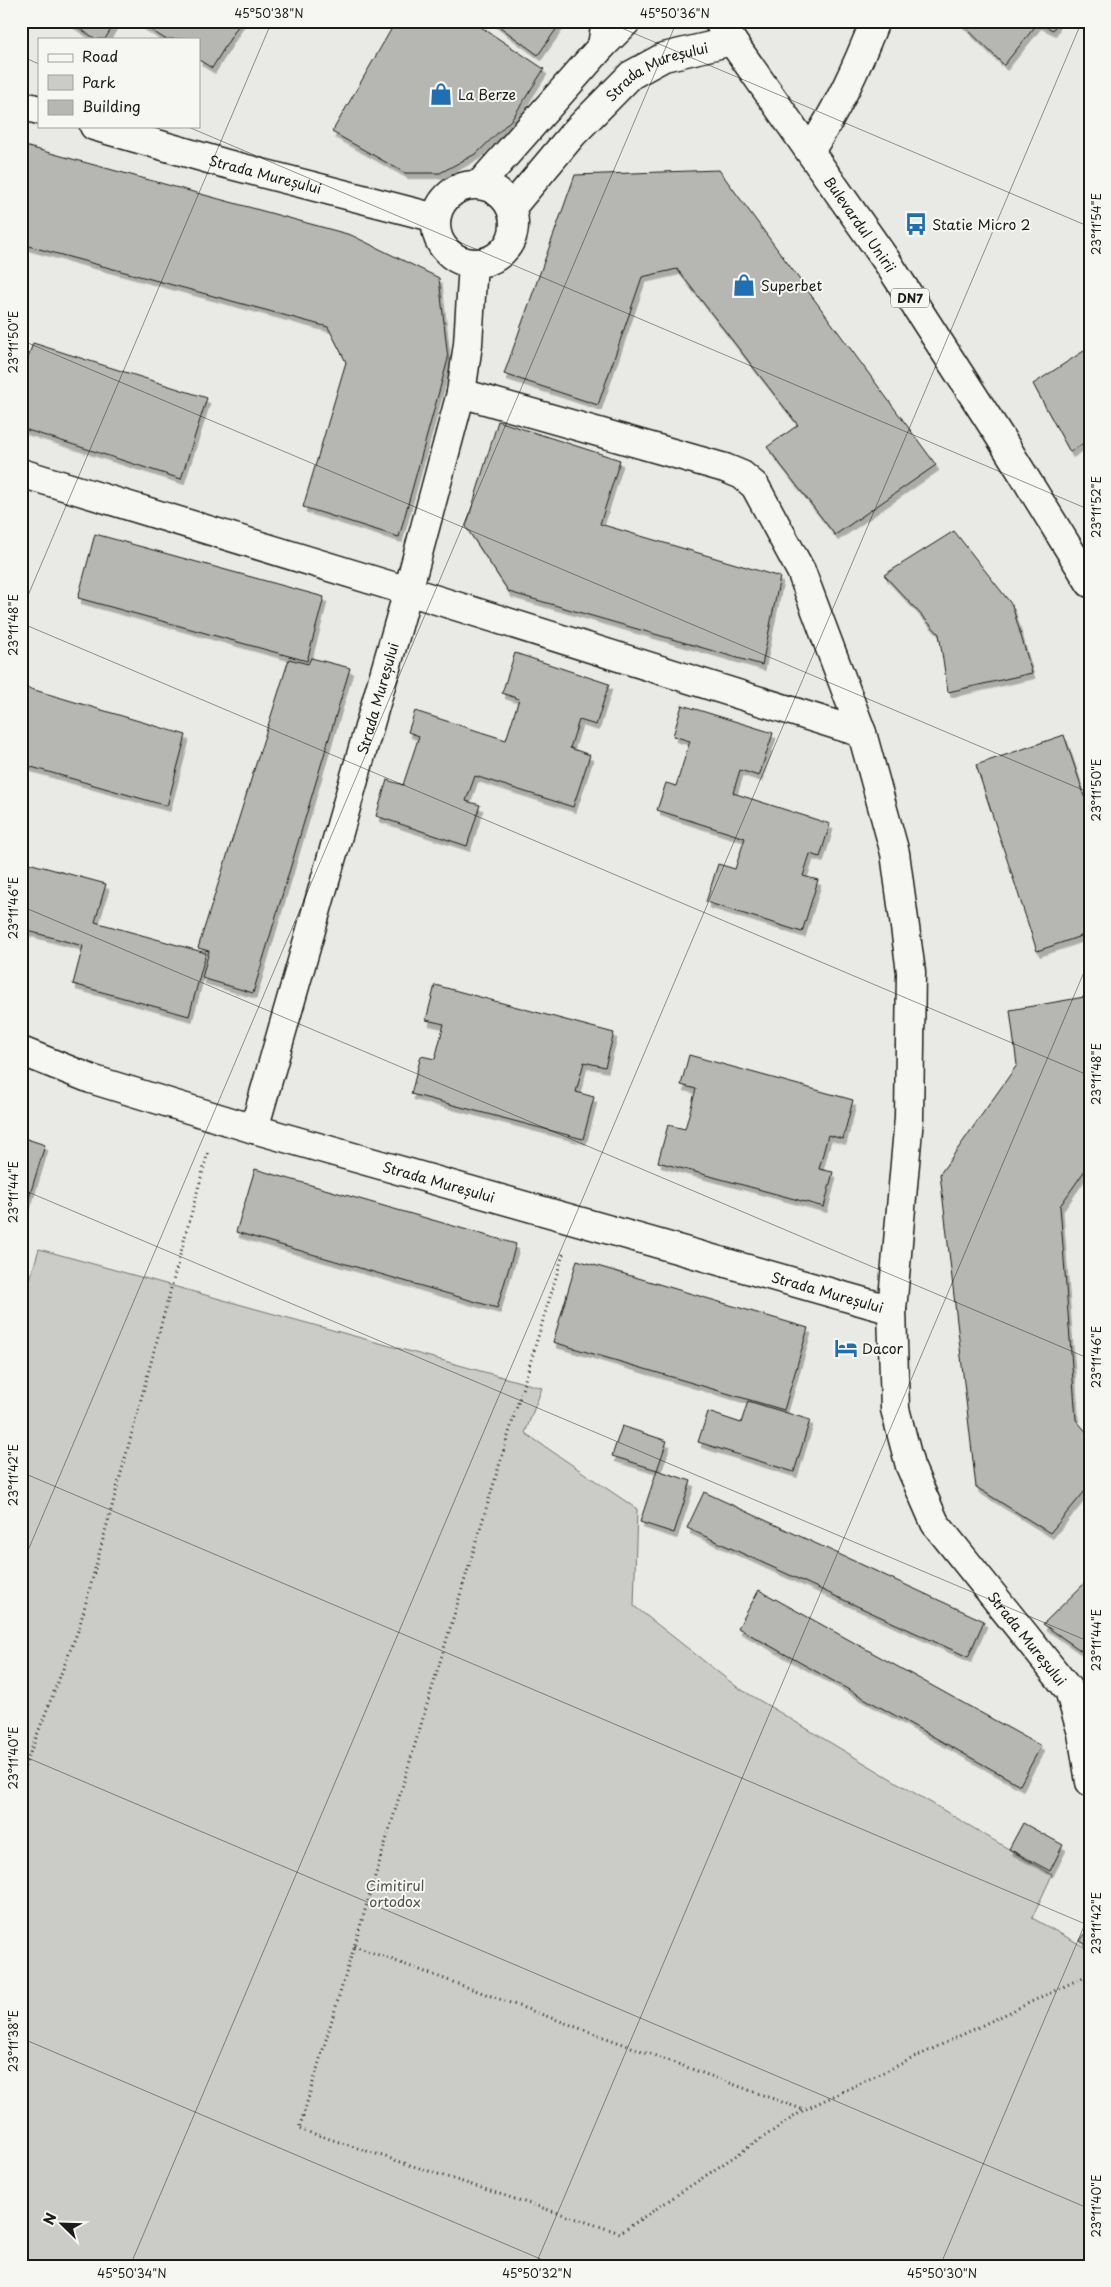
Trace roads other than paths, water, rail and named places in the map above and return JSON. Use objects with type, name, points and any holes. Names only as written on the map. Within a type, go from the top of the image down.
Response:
[{"type":"street","points":[[480,184],[604,34],[627,21]]},
{"type":"street","points":[[810,151],[835,113],[856,71],[875,21]]},
{"type":"street","name":"Bulevardul Unirii","points":[[725,31],[898,280],[1000,437],[1090,583]]},
{"type":"street","name":"Strada Mureșului","points":[[511,208],[572,135],[631,75],[664,57],[725,31]]},
{"type":"street","points":[[21,105],[38,110]]},
{"type":"street","name":"Strada Mureșului","points":[[101,128],[223,163],[436,218]]},
{"type":"street","points":[[480,184],[498,192],[511,208],[514,221],[513,234],[507,246],[498,256],[486,262],[461,261],[449,254],[440,243],[436,231],[436,218],[439,206],[451,192],[467,185],[480,184]]},
{"type":"street","name":"Strada Mureșului","points":[[254,1129],[408,590],[461,393],[468,344],[474,263]]},
{"type":"street","points":[[461,393],[715,465],[742,475],[755,486],[801,571],[862,733],[894,853],[911,972],[909,1118],[892,1310]]},
{"type":"street","points":[[21,473],[408,590],[862,733]]},
{"type":"street","name":"Strada Mureșului","points":[[21,1051],[92,1079],[217,1118],[892,1310],[895,1409],[910,1466],[935,1523],[1069,1690],[1082,1733],[1090,1782]]},
{"type":"place","name":"La Berze","points":[[441,94]]},
{"type":"place","name":"Statie Micro 2","points":[[916,224]]},
{"type":"place","name":"Superbet","points":[[744,285]]},
{"type":"place","name":"Dacor","points":[[846,1348]]},
{"type":"park label","name":"Cimitirul ortodox","points":[[395,1894]]}]
